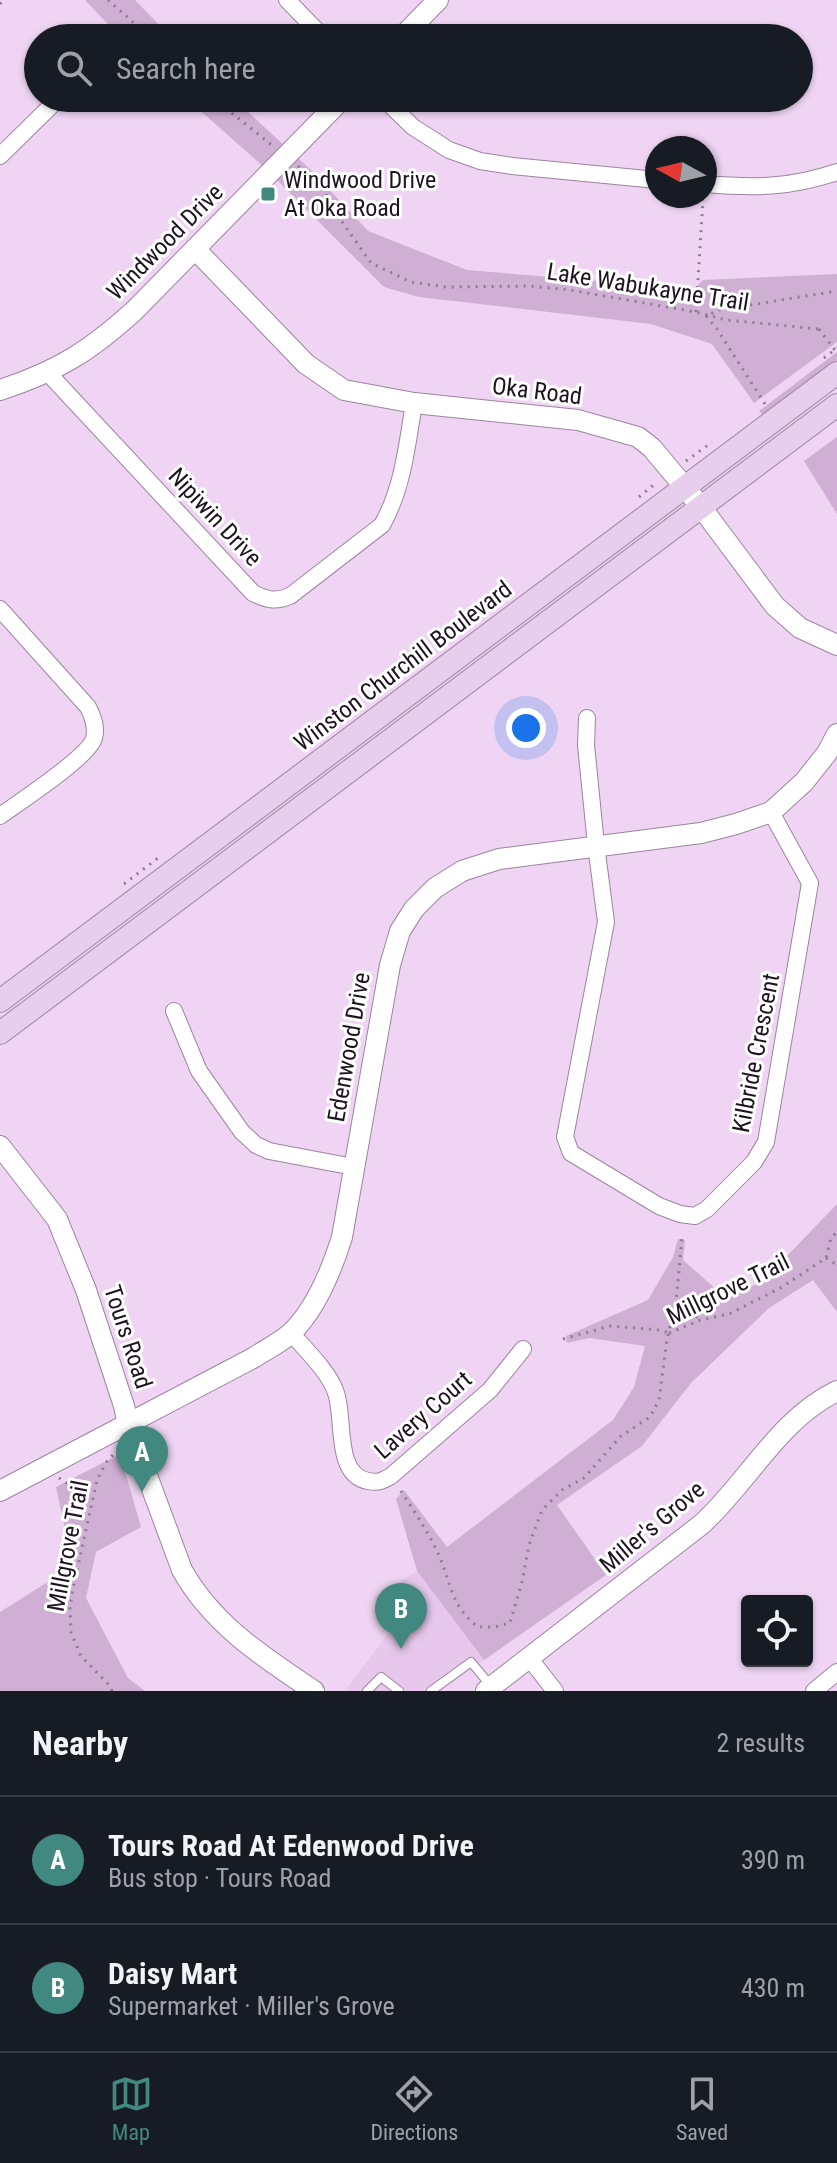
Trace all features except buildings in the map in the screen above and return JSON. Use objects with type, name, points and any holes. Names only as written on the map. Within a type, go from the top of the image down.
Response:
[{"type":"main road","name":"Winston Churchill Boulevard","points":[[0,1001],[837,373]]},
{"type":"main road","points":[[0,1033],[837,405]]},
{"type":"street","points":[[287,0],[310,24]]},
{"type":"street","points":[[415,24],[438,0]]},
{"type":"street","points":[[0,156],[45,112]]},
{"type":"street","name":"Windwood Drive","points":[[0,390],[48,373],[107,336],[329,112]]},
{"type":"street","points":[[397,112],[413,127],[449,150],[480,161],[645,179]]},
{"type":"street","points":[[717,185],[781,186],[837,172]]},
{"type":"street","name":"Oka Road","points":[[195,249],[306,364],[344,390],[414,403],[578,420],[638,437],[652,448],[685,487],[775,606],[800,628],[837,645]]},
{"type":"street","name":"Nipiwin Drive","points":[[48,373],[253,593],[278,601],[290,596],[382,525],[399,488],[414,403]]},
{"type":"street","points":[[0,609],[88,707],[95,721],[94,741],[83,755],[0,816]]},
{"type":"street","points":[[587,718],[586,745],[596,845]]},
{"type":"street","name":"Edenwood Drive","points":[[0,1491],[253,1358],[291,1333],[314,1304],[334,1264],[342,1237],[390,965],[400,931],[414,909],[435,888],[462,871],[499,859],[701,833],[771,812],[804,782],[827,753],[837,734]]},
{"type":"street","name":"Kilbride Crescent","points":[[596,845],[606,922],[565,1137],[571,1153],[659,1206],[695,1216],[707,1209],[754,1162],[766,1142],[810,883],[771,812]]},
{"type":"street","points":[[174,1011],[199,1071],[242,1132],[256,1145],[269,1151],[354,1167]]},
{"type":"street","name":"Tours Road","points":[[0,1146],[46,1203],[62,1230],[86,1290],[128,1424],[182,1570],[194,1592],[216,1617],[264,1658],[314,1691]]},
{"type":"street","name":"Lavery Court","points":[[291,1333],[336,1393],[349,1469],[362,1480],[379,1483],[490,1390],[523,1349]]},
{"type":"street","name":"Miller's Grove","points":[[489,1689],[702,1524],[798,1416],[837,1391]]},
{"type":"street","points":[[530,1659],[555,1691]]},
{"type":"street","points":[[814,1691],[837,1672]]},
{"type":"lane","points":[[431,1691],[471,1662],[489,1689]]},
{"type":"lane","points":[[367,1691],[381,1677],[399,1691]]},
{"type":"path","points":[[108,0],[135,22]]},
{"type":"path","name":"Lake Wabukayne Trail","points":[[231,112],[323,188],[331,206],[371,263],[411,282],[446,287],[529,286],[570,290],[726,320],[819,329],[837,353]]},
{"type":"path","points":[[696,312],[702,208]]},
{"type":"path","points":[[765,404],[706,316],[719,310],[837,291]]},
{"type":"path","name":"Millgrove Trail","points":[[401,1491],[435,1546],[452,1596],[464,1617],[478,1627],[510,1623],[529,1545],[542,1510],[562,1490],[584,1478],[621,1436],[650,1417],[659,1400],[669,1333],[701,1320],[729,1314],[782,1287],[826,1258],[831,1238],[837,1232]]},
{"type":"path","points":[[563,1339],[610,1326],[669,1333],[676,1303],[682,1237]]},
{"type":"path","points":[[826,1258],[837,1265]]},
{"type":"path","points":[[676,1303],[701,1320]]},
{"type":"path","name":"Millgrove Trail","points":[[112,1691],[81,1656],[71,1633],[70,1608],[97,1480],[107,1461],[120,1448]]},
{"type":"path","points":[[59,1478],[93,1500]]},
{"type":"shaded area","points":[[85,0],[135,0],[158,24],[108,24]]},
{"type":"shaded area","points":[[202,112],[248,112],[311,170],[368,231],[467,270],[694,289],[703,280],[837,274],[837,342],[754,403],[712,344],[651,324],[419,297],[384,287],[265,168]]},
{"type":"shaded area","points":[[837,352],[837,360],[763,415],[759,411]]},
{"type":"shaded area","points":[[837,437],[837,514],[804,461]]},
{"type":"shaded area","points":[[837,1204],[837,1312],[813,1280],[769,1308],[691,1383],[642,1446],[557,1505],[606,1575],[484,1660],[417,1571],[396,1499],[404,1490],[447,1547],[613,1420],[634,1387],[645,1346],[589,1338],[567,1343],[566,1336],[648,1300],[673,1257],[678,1239],[685,1240],[683,1260],[725,1297],[762,1282]]},
{"type":"shaded area","points":[[120,1454],[141,1527],[96,1552],[86,1598],[128,1678],[145,1691],[0,1691],[0,1612],[73,1566],[56,1487]]},
{"type":"shaded area","points":[[417,1571],[484,1660],[441,1691],[349,1691],[346,1689],[389,1633],[374,1597]]},
{"type":"place","name":"Windwood Drive At Oka Road","points":[[268,194]]},
{"type":"place","name":"Tours Road At Edenwood Drive","points":[[142,1492]]},
{"type":"place","name":"Daisy Mart","points":[[401,1649]]}]
